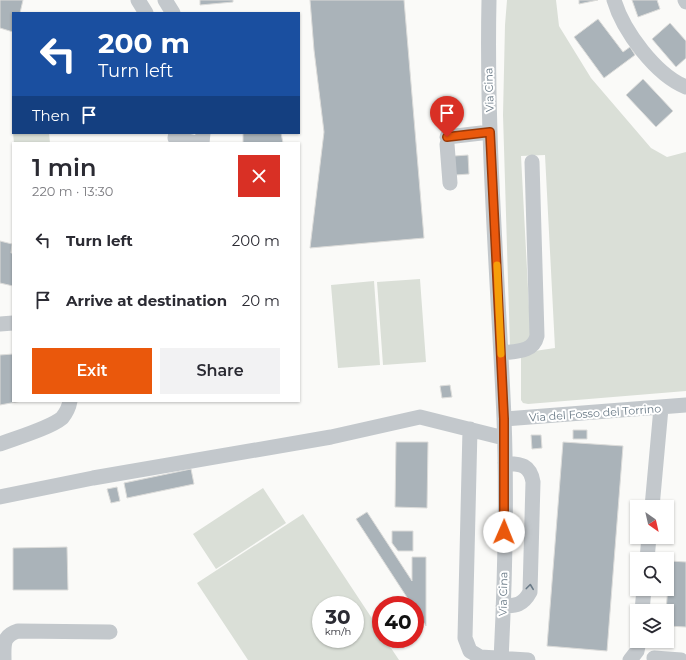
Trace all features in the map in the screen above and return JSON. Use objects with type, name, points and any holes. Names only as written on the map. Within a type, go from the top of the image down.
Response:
[{"type":"street","points":[[138,0],[145,12]]},
{"type":"street","points":[[165,0],[172,12]]},
{"type":"street","name":"Via Cina","points":[[489,0],[488,70],[490,132],[505,463],[501,660]]},
{"type":"street","points":[[614,0],[625,26],[642,50],[668,78],[677,84],[686,87]]},
{"type":"street","points":[[450,183],[447,140],[490,132]]},
{"type":"street","points":[[176,134],[175,138],[192,142]]},
{"type":"street","points":[[501,353],[527,349],[534,344],[537,336],[532,162]]},
{"type":"street","points":[[0,324],[12,323]]},
{"type":"street","points":[[0,444],[56,422],[65,414],[70,402]]},
{"type":"street","name":"Via del Fosso del Torrino","points":[[504,419],[686,406]]},
{"type":"street","points":[[653,500],[661,408]]},
{"type":"street","points":[[0,497],[86,479],[331,437],[420,417],[504,438]]},
{"type":"street","points":[[470,429],[464,632],[467,645],[470,651],[480,657],[501,660],[528,660]]},
{"type":"street","points":[[503,606],[517,606],[526,600],[530,592],[533,482],[531,473],[525,466],[505,463]]},
{"type":"street","points":[[4,660],[5,641],[10,634],[18,631],[110,632]]},
{"type":"street","points":[[630,660],[638,651],[638,648]]},
{"type":"street","points":[[654,658],[681,660]]},
{"type":"shaded area","points":[[507,0],[556,0],[559,26],[591,78],[651,148],[667,157],[686,152],[686,391],[528,404],[523,403],[521,400],[521,353],[555,348],[545,155],[521,156],[531,345],[510,347],[503,115]]},
{"type":"shaded area","points":[[13,134],[49,134],[50,142],[14,142]]},
{"type":"shaded area","points":[[420,279],[426,362],[383,365],[377,282]]},
{"type":"shaded area","points":[[374,281],[380,365],[338,368],[331,285]]},
{"type":"shaded area","points":[[263,488],[286,523],[216,569],[193,534]]},
{"type":"shaded area","points":[[303,514],[357,596],[312,596],[312,648],[364,648],[364,606],[372,618],[372,648],[391,648],[399,660],[248,660],[197,583]]},
{"type":"building","points":[[0,0],[23,0],[20,12],[12,12],[12,32],[0,28]]},
{"type":"building","points":[[200,0],[233,0],[233,2],[200,5]]},
{"type":"building","points":[[310,0],[404,0],[424,238],[310,248],[324,132],[314,50]]},
{"type":"building","points":[[579,0],[598,0],[579,4]]},
{"type":"building","points":[[632,0],[657,0],[660,9],[638,17]]},
{"type":"building","points":[[598,19],[623,52],[630,47],[635,55],[604,78],[574,37]]},
{"type":"building","points":[[670,23],[686,41],[686,58],[676,67],[652,39]]},
{"type":"building","points":[[643,79],[673,111],[656,127],[626,95]]},
{"type":"building","points":[[243,134],[281,134],[283,142],[243,142]]},
{"type":"building","points":[[468,155],[469,174],[455,175],[454,156]]},
{"type":"building","points":[[0,241],[12,244],[12,286],[0,283]]},
{"type":"building","points":[[12,354],[12,402],[16,402],[0,405],[0,355]]},
{"type":"building","points":[[450,385],[452,397],[442,398],[440,386]]},
{"type":"building","points":[[573,430],[587,430],[587,439],[573,439]]},
{"type":"building","points":[[531,435],[541,435],[542,448],[532,449]]},
{"type":"building","points":[[396,442],[428,442],[427,508],[395,507]]},
{"type":"building","points":[[563,442],[623,446],[607,651],[547,646]]},
{"type":"building","points":[[191,469],[194,484],[127,498],[124,483]]},
{"type":"building","points":[[117,487],[120,501],[111,503],[107,489]]},
{"type":"building","points":[[367,512],[412,581],[412,557],[426,557],[426,626],[424,623],[424,596],[406,596],[356,519]]},
{"type":"building","points":[[392,531],[413,531],[413,551],[398,551],[392,543]]},
{"type":"building","points":[[67,547],[68,590],[13,590],[13,548]]},
{"type":"building","points":[[674,561],[686,562],[686,627],[674,626],[674,604],[667,604],[667,596],[674,596]]},
{"type":"slow traffic","points":[[497,265],[501,354]]},
{"type":"route","points":[[447,137],[490,132],[504,419],[504,532]]}]
